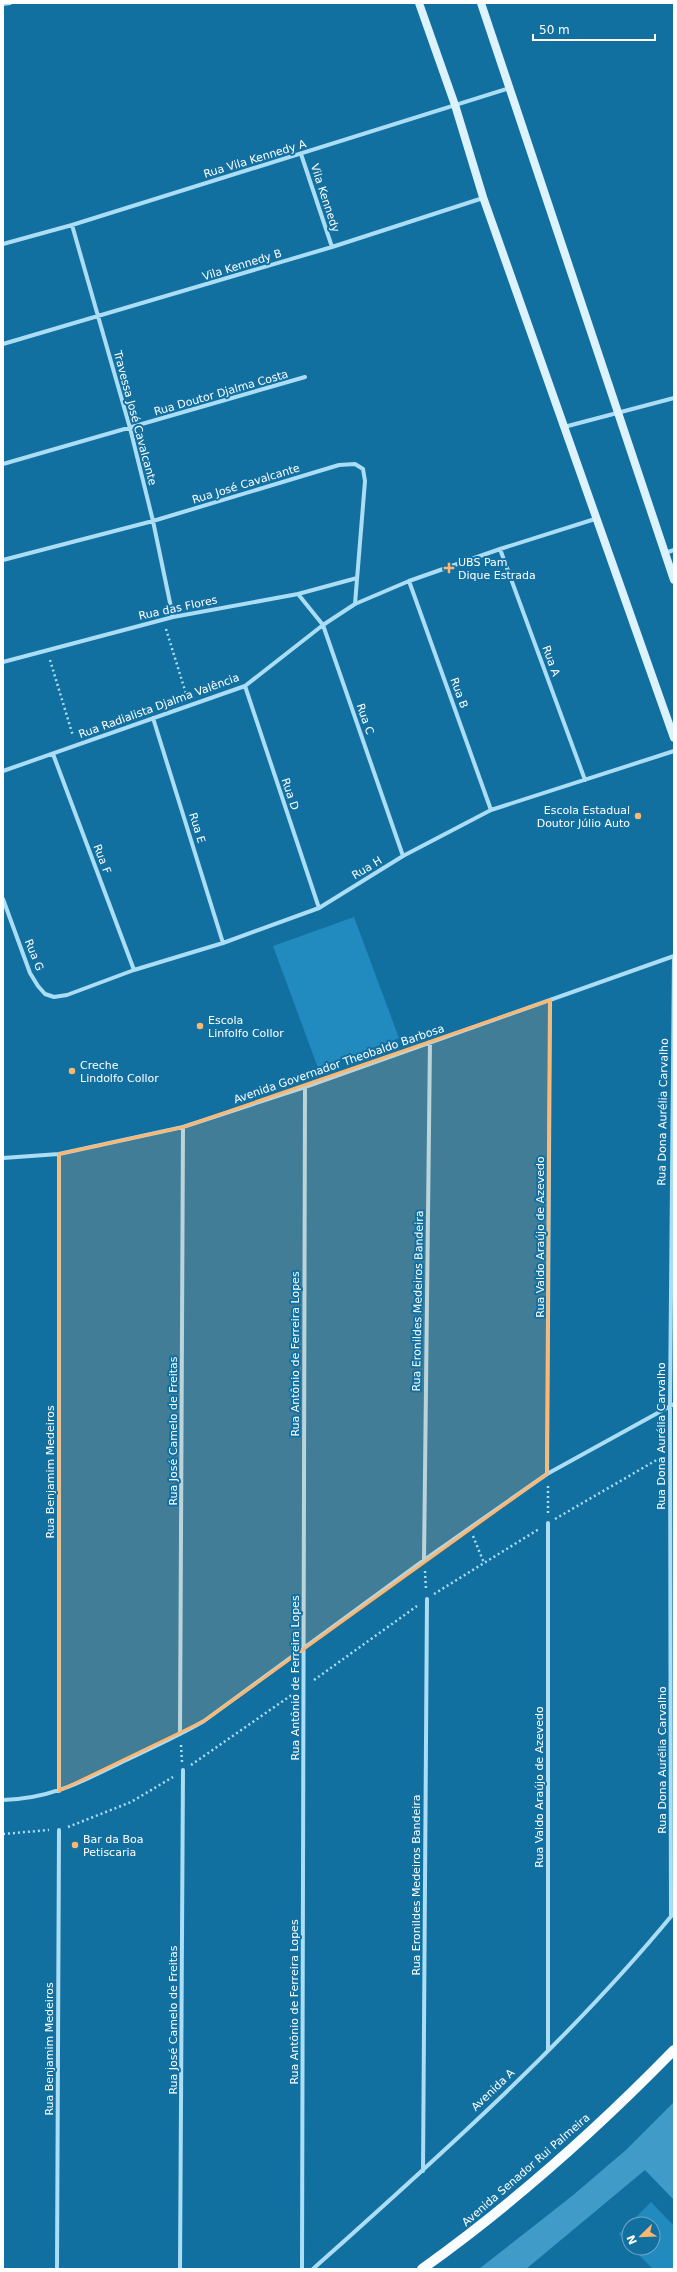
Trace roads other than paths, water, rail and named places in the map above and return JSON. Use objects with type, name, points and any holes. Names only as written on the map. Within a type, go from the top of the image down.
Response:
[{"type":"main road","name":"Avenida Senador Rui Palmeira","points":[[422,2269],[460,2241],[583,2139],[674,2050]]},
{"type":"street","points":[[3,4],[10,3]]},
{"type":"street","points":[[419,3],[455,105],[483,197],[595,519],[674,738]]},
{"type":"street","points":[[480,3],[510,88],[674,580]]},
{"type":"street","name":"Rua Vila Kennedy A","points":[[3,244],[72,225],[510,88]]},
{"type":"street","name":"Vila Kennedy","points":[[301,154],[332,247]]},
{"type":"street","name":"Vila Kennedy B","points":[[3,344],[332,247],[483,197]]},
{"type":"street","name":"Travessa José Cavalcante","points":[[72,225],[130,428],[153,521],[172,617]]},
{"type":"street","name":"Rua Doutor Djalma Costa","points":[[3,464],[305,378]]},
{"type":"street","points":[[563,427],[674,398]]},
{"type":"street","name":"Rua José Cavalcante","points":[[3,560],[153,521],[338,465],[355,464],[363,470],[365,481],[355,604]]},
{"type":"street","name":"Rua Radialista Djalma Valência","points":[[3,771],[245,686],[323,624],[355,604],[410,581],[500,549],[595,519]]},
{"type":"street","name":"Rua A","points":[[500,549],[585,780]]},
{"type":"street","points":[[665,553],[674,550]]},
{"type":"street","name":"Rua das Flores","points":[[3,662],[163,619],[298,594],[357,578]]},
{"type":"street","name":"Rua B","points":[[410,581],[491,810]]},
{"type":"street","name":"Rua C","points":[[298,594],[323,624],[403,856]]},
{"type":"street","name":"Rua D","points":[[245,686],[319,908]]},
{"type":"street","name":"Rua E","points":[[153,718],[223,943]]},
{"type":"street","name":"Rua H","points":[[67,995],[134,970],[223,943],[319,908],[403,856],[491,810],[674,751]]},
{"type":"street","name":"Rua F","points":[[53,754],[134,970]]},
{"type":"street","name":"Rua G","points":[[3,899],[30,973],[38,986],[45,994],[54,998],[67,995]]},
{"type":"street","name":"Avenida Governador Theobaldo Barbosa","points":[[3,1158],[59,1154],[183,1127],[305,1087],[674,956]]},
{"type":"street","name":"Rua Dona Aurélia Carvalho","points":[[673,1914],[671,1452],[674,956]]},
{"type":"street","name":"Rua Valdo Araújo de Azevedo","points":[[547,1474],[550,1000]]},
{"type":"street","name":"Rua Eronildes Medeiros Bandeira","points":[[424,1560],[430,1042]]},
{"type":"street","name":"Rua Antônio de Ferreira Lopes","points":[[302,2269],[305,1087]]},
{"type":"street","name":"Rua José Camelo de Freitas","points":[[180,1734],[183,1127]]},
{"type":"street","name":"Rua Benjamim Medeiros","points":[[59,1154],[59,1791]]},
{"type":"street","points":[[3,1800],[27,1800],[59,1791],[180,1734],[204,1720],[304,1649],[424,1560],[547,1474],[672,1405]]},
{"type":"street","name":"Rua Valdo Araújo de Azevedo","points":[[548,1523],[548,2050]]},
{"type":"street","name":"Rua Eronildes Medeiros Bandeira","points":[[423,2171],[427,1599]]},
{"type":"street","name":"Rua José Camelo de Freitas","points":[[180,2269],[183,1770]]},
{"type":"street","name":"Rua Benjamim Medeiros","points":[[57,2269],[59,1830]]},
{"type":"street","name":"Avenida A","points":[[313,2269],[423,2171],[548,2050],[673,1914]]},
{"type":"place","name":"UBS Pam Dique Estrada","points":[[449,568]]},
{"type":"place","name":"Escola Estadual Doutor Júlio Auto","points":[[638,816]]},
{"type":"place","name":"Escola Linfolfo Collor","points":[[200,1026]]},
{"type":"place","name":"Creche Lindolfo Collor","points":[[72,1071]]},
{"type":"place","name":"Bar da Boa Petiscaria","points":[[75,1845]]}]
